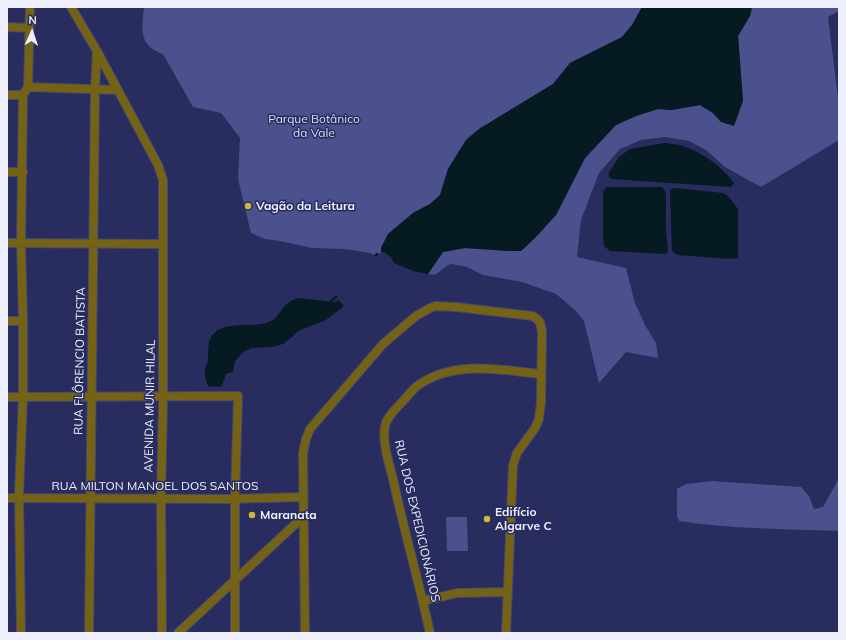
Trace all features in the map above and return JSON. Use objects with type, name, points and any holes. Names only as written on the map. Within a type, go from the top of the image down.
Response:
[{"type":"street","points":[[21,633],[20,498],[23,397],[21,243],[23,95],[28,87],[30,7]]},
{"type":"street","points":[[71,7],[97,50],[118,90]]},
{"type":"street","points":[[7,28],[29,28]]},
{"type":"street","name":"RUA FLÔRENCIO BATISTA","points":[[89,633],[95,89],[97,50]]},
{"type":"street","points":[[28,87],[118,90]]},
{"type":"street","name":"AVENIDA MUNIR HILAL","points":[[118,90],[158,165],[163,180],[161,498],[162,633]]},
{"type":"street","points":[[7,95],[23,95]]},
{"type":"street","points":[[7,172],[23,172]]},
{"type":"street","points":[[7,243],[163,244]]},
{"type":"street","points":[[305,633],[303,453],[310,429],[383,344],[416,316],[436,306],[513,313],[536,318],[541,323],[542,374],[539,419],[535,428],[517,453],[513,465],[506,633]]},
{"type":"street","points":[[7,321],[23,322]]},
{"type":"street","name":"RUA DOS EXPEDICIONÁRIOS","points":[[430,633],[398,505],[384,435],[385,424],[392,413],[419,384],[440,374],[480,368],[542,374]]},
{"type":"street","points":[[7,397],[238,396],[235,498],[235,633]]},
{"type":"street","name":"RUA MILTON MANOEL DOS SANTOS","points":[[7,498],[91,499],[303,497]]},
{"type":"street","points":[[178,633],[304,516]]},
{"type":"street","points":[[423,601],[457,593],[508,592]]},
{"type":"green space","name":"Parque Botânico da Vale","points":[[144,7],[642,7],[632,25],[622,37],[570,63],[553,84],[479,129],[466,140],[448,169],[440,195],[430,204],[413,213],[388,234],[381,248],[381,253],[373,255],[371,253],[345,249],[312,248],[265,239],[251,233],[238,179],[240,138],[221,113],[193,107],[163,54],[155,51],[145,41],[143,35]]},
{"type":"green space","points":[[752,7],[839,7],[839,11],[828,17],[839,106],[839,140],[761,187],[725,167],[706,150],[689,141],[665,137],[641,140],[620,149],[599,173],[581,220],[577,257],[626,268],[635,303],[645,325],[656,343],[658,358],[626,352],[599,383],[584,321],[575,310],[556,294],[522,282],[483,275],[467,267],[452,264],[448,265],[435,275],[428,274],[443,252],[465,248],[521,251],[556,215],[585,158],[616,125],[636,116],[658,109],[671,110],[700,105],[713,113],[721,122],[743,101],[738,36],[750,16]]},
{"type":"green space","points":[[839,478],[839,531],[719,526],[679,521],[677,516],[677,489],[686,484],[712,481],[801,487],[809,496],[814,509],[823,507]]},
{"type":"green space","points":[[446,517],[467,517],[468,551],[447,551]]},
{"type":"shaded area","points":[[642,7],[752,7],[750,16],[738,36],[743,101],[734,126],[721,122],[713,113],[700,105],[671,110],[658,109],[636,116],[616,125],[585,158],[556,215],[521,251],[465,248],[443,252],[428,274],[413,271],[394,263],[391,257],[384,252],[381,253],[381,248],[388,234],[413,213],[430,204],[440,195],[448,169],[466,140],[479,129],[553,84],[570,63],[622,37],[632,25]]},
{"type":"shaded area","points":[[665,143],[681,145],[704,156],[724,171],[734,183],[731,187],[611,179],[608,174],[619,157],[630,149]]},
{"type":"shaded area","points":[[607,187],[662,187],[666,192],[666,232],[668,251],[666,254],[610,251],[604,246],[603,191]]},
{"type":"shaded area","points":[[676,188],[723,193],[728,196],[738,209],[738,258],[731,259],[677,255],[672,251],[670,193],[671,189]]},
{"type":"shaded area","points":[[299,298],[335,302],[340,300],[344,306],[326,320],[298,331],[283,344],[271,347],[252,348],[243,352],[235,361],[233,372],[226,374],[222,386],[208,386],[205,377],[205,368],[208,361],[209,341],[215,333],[221,328],[229,326],[254,325],[269,322],[277,316],[288,303]]},
{"type":"waterway","points":[[331,301],[336,297]]},
{"type":"place","name":"Vagão da Leitura","points":[[248,206]]},
{"type":"place","name":"Maranata","points":[[252,515]]},
{"type":"place","name":"Edifício Algarve C","points":[[487,519]]}]
